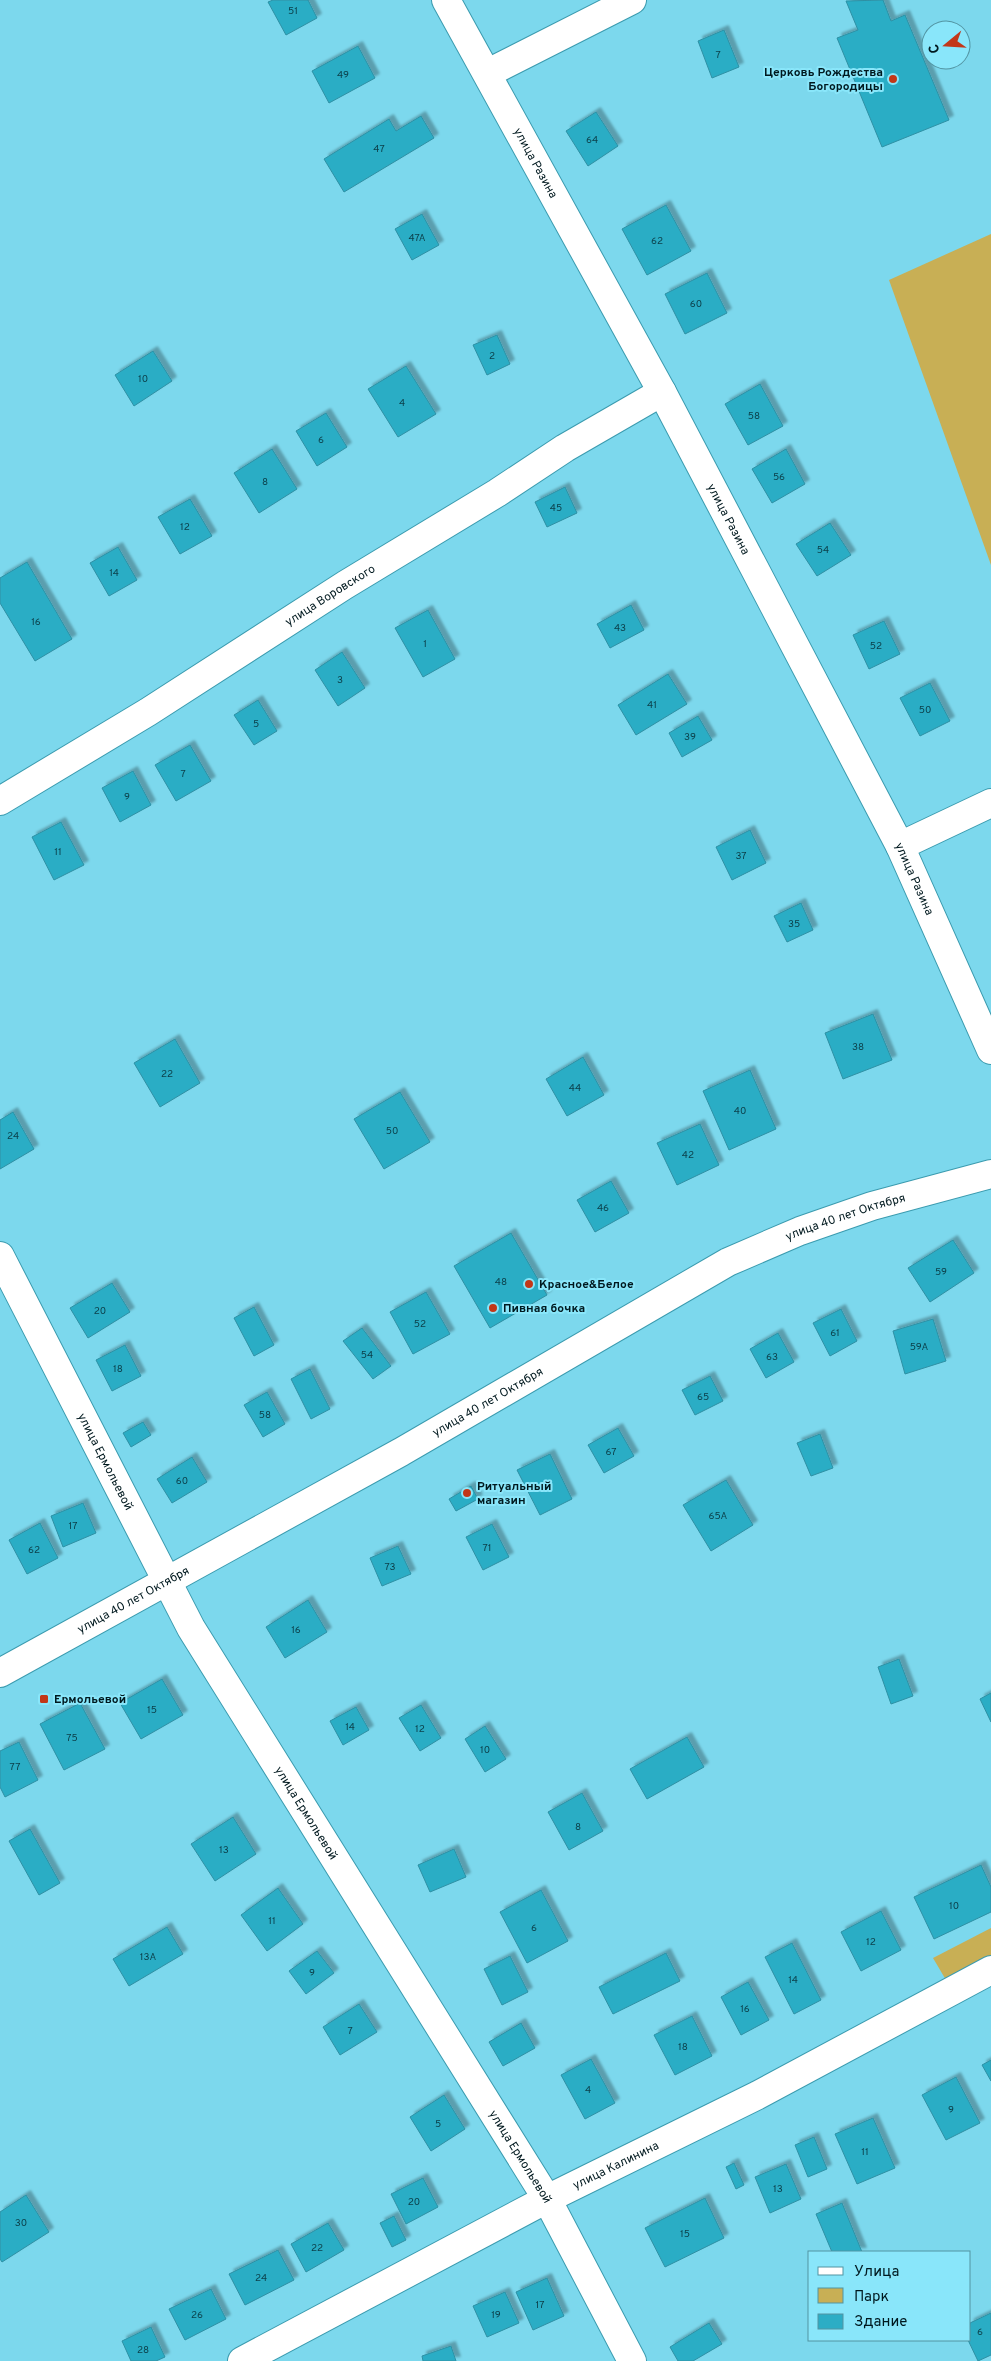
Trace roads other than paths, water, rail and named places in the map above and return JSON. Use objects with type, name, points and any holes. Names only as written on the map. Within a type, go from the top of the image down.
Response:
[{"type":"street","name":"улица Разина","points":[[446,0],[488,73],[662,392],[900,846],[991,1050]]},
{"type":"street","points":[[488,73],[632,0]]},
{"type":"street","name":"улица Воровского","points":[[0,802],[148,712],[345,585],[497,493],[565,448],[662,392]]},
{"type":"street","points":[[900,846],[991,802]]},
{"type":"street","name":"улица 40 лет Октября","points":[[0,1673],[401,1452],[728,1262],[800,1231],[872,1206],[991,1174]]},
{"type":"street","name":"улица Ермольевой","points":[[0,1256],[191,1628],[547,2199],[632,2361]]},
{"type":"street","name":"улица Калинина","points":[[242,2361],[547,2199],[758,2095],[991,1970]]},
{"type":"place","name":"Церковь Рождества Богородицы","points":[[893,79]]},
{"type":"place","name":"Красное&Белое","points":[[529,1284]]},
{"type":"place","name":"Пивная бочка","points":[[493,1308]]},
{"type":"place","name":"Ритуальный магазин","points":[[467,1493]]},
{"type":"place","name":"Ермольевой","points":[[44,1699]]}]
